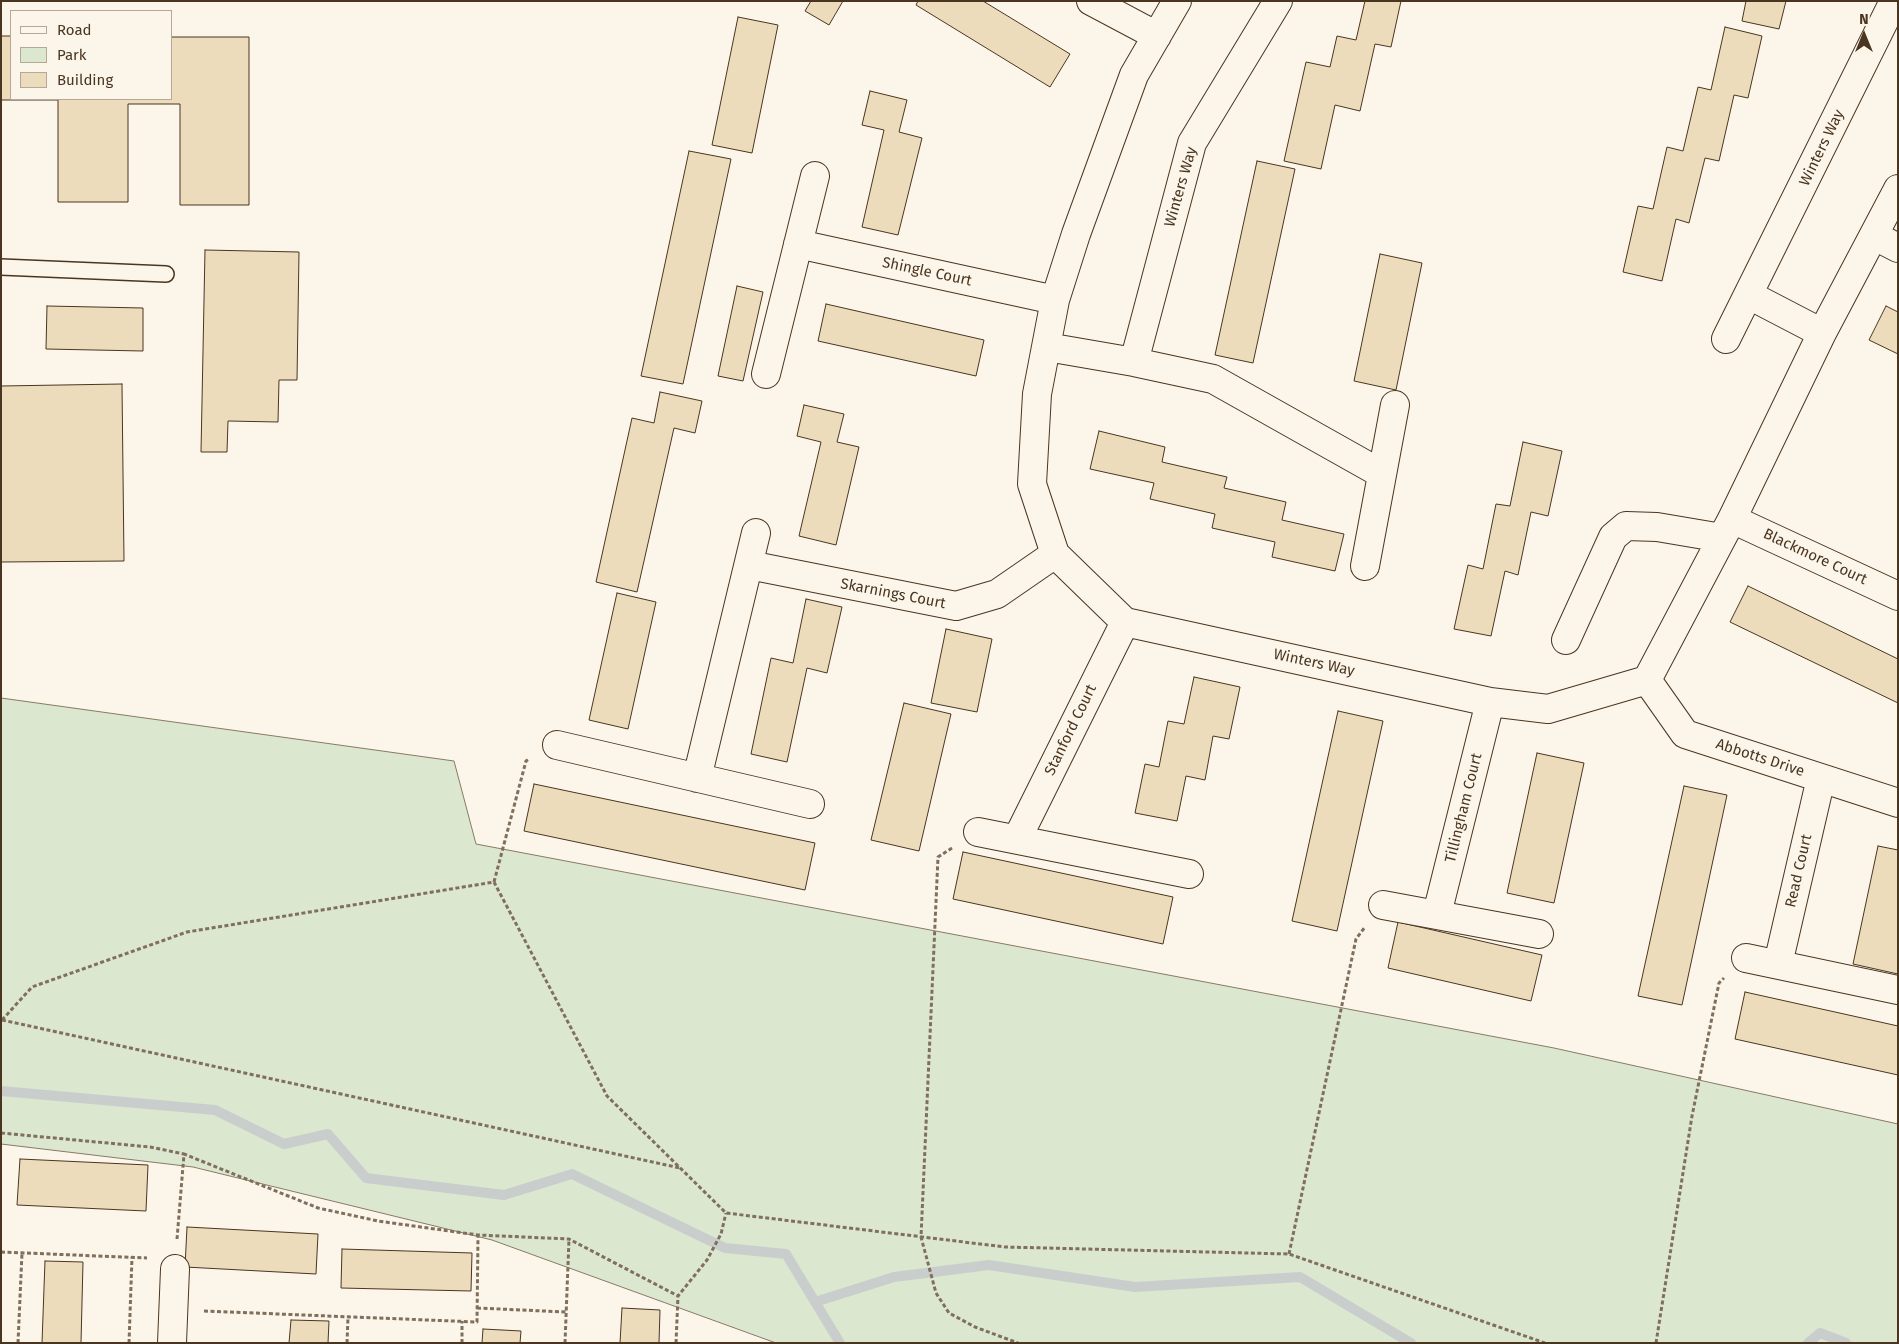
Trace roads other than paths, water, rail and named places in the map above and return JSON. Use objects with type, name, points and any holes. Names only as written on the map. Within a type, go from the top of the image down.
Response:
[{"type":"street","points":[[1091,1],[1157,36]]},
{"type":"street","points":[[1125,622],[1055,554],[1032,484],[1037,394],[1055,300],[1076,234],[1134,74],[1177,1]]},
{"type":"street","name":"Winters Way","points":[[1134,362],[1192,143],[1278,1]]},
{"type":"street","name":"Winters Way","points":[[1726,339],[1894,1]]},
{"type":"street","points":[[766,374],[815,176]]},
{"type":"street","points":[[1647,680],[1727,529],[1822,332],[1886,242],[1898,189]]},
{"type":"street","name":"Shingle Court","points":[[798,244],[1055,300]]},
{"type":"street","points":[[1749,295],[1822,332]]},
{"type":"street","points":[[1046,347],[1134,362],[1213,379],[1382,474]]},
{"type":"street","points":[[1365,566],[1395,405]]},
{"type":"street","points":[[1566,640],[1613,537],[1626,526],[1727,529]]},
{"type":"street","name":"Blackmore Court","points":[[1727,529],[1898,596]]},
{"type":"street","points":[[697,778],[756,533]]},
{"type":"street","name":"Skarnings Court","points":[[749,565],[956,606],[997,594],[1055,554]]},
{"type":"street","name":"Winters Way","points":[[1125,622],[1490,702],[1548,709],[1647,680]]},
{"type":"street","name":"Stanford Court","points":[[1017,839],[1125,622]]},
{"type":"street","name":"Abbotts Drive","points":[[1647,680],[1685,734],[1898,803]]},
{"type":"street","name":"Tillingham Court","points":[[1437,914],[1490,702]]},
{"type":"street","points":[[557,745],[810,804]]},
{"type":"street","name":"Read Court","points":[[1778,964],[1821,778]]},
{"type":"street","points":[[978,832],[1189,874]]},
{"type":"street","points":[[1383,905],[1539,934]]},
{"type":"street","points":[[1746,958],[1898,990]]},
{"type":"street","points":[[172,1343],[175,1264]]},
{"type":"lane","points":[[1,267],[166,274]]},
{"type":"waterway","points":[[1,1091],[215,1110],[284,1144],[328,1134],[366,1178],[504,1195],[572,1174],[725,1248],[786,1254],[840,1343]]},
{"type":"waterway","points":[[815,1302],[894,1277],[989,1265],[1135,1287],[1300,1277],[1411,1343]]},
{"type":"waterway","points":[[1808,1343],[1820,1333],[1846,1343]]}]
